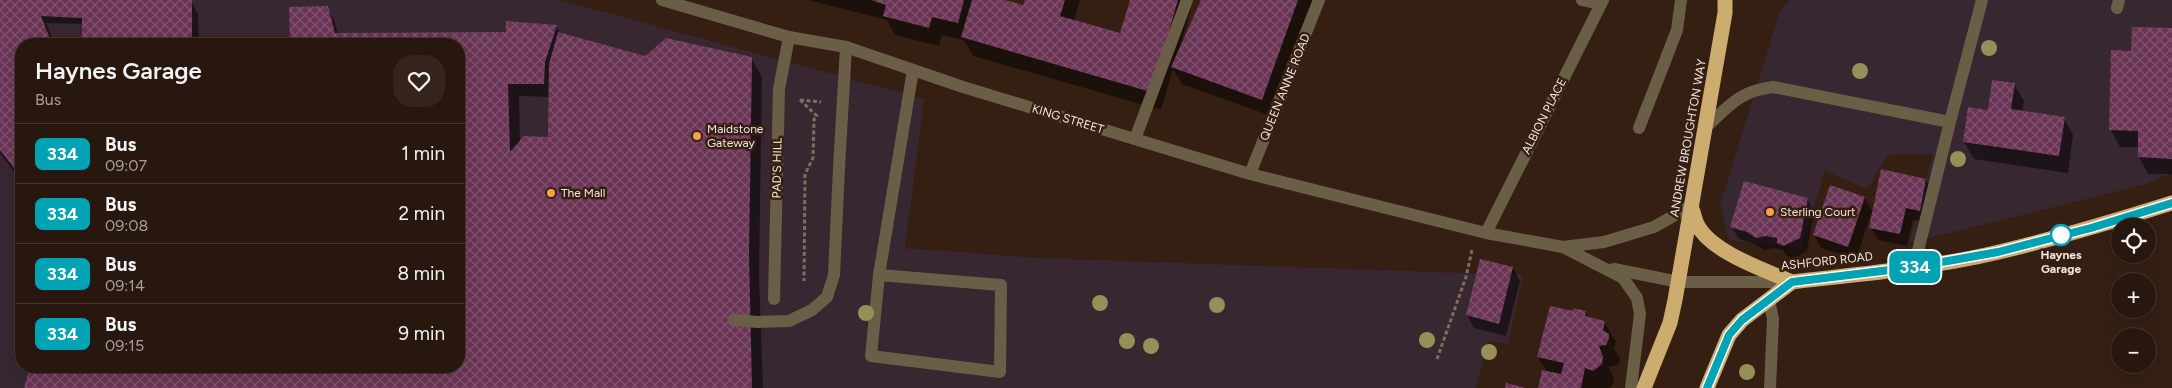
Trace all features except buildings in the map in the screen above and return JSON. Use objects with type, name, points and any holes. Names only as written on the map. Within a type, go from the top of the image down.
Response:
[{"type":"highway","name":"ANDREW BROUGHTON WAY","points":[[1644,388],[1670,323],[1679,282],[1727,4]]},
{"type":"highway","name":"ASHFORD ROAD","points":[[1792,282],[1914,267],[1998,252],[2091,228],[2172,203]]},
{"type":"highway","points":[[1691,206],[1697,226],[1712,242],[1733,256],[1792,282],[1742,320],[1729,335],[1707,388]]},
{"type":"street","name":"KING STREET","points":[[662,0],[789,37],[846,47],[963,87],[1250,174],[1481,232]]},
{"type":"street","points":[[1135,139],[1187,0]]},
{"type":"street","name":"QUEEN ANNE ROAD","points":[[1250,174],[1320,0]]},
{"type":"street","points":[[1582,0],[1601,2]]},
{"type":"street","points":[[1638,128],[1677,30],[1681,0]]},
{"type":"street","points":[[1914,267],[1982,0]]},
{"type":"street","name":"ALBION PLACE","points":[[1481,232],[1601,2]]},
{"type":"street","name":"PAD'S HILL","points":[[774,299],[779,89],[789,37]]},
{"type":"street","points":[[734,320],[758,322],[789,321],[812,310],[827,297],[834,275],[838,168],[846,47]]},
{"type":"street","points":[[879,275],[1001,285],[1000,372],[871,356],[879,275],[913,70]]},
{"type":"street","points":[[1705,128],[1738,98],[1754,89],[1773,87],[1950,122]]},
{"type":"street","name":"ASHFORD ROAD","points":[[1481,232],[1564,247],[1604,242],[1654,227],[1691,206]]},
{"type":"street","name":"ASHFORD ROAD","points":[[1564,247],[1622,278],[1637,298],[1640,314],[1631,388]]},
{"type":"street","name":"ASHFORD ROAD","points":[[1599,266],[1634,275],[1679,282],[1792,282]]},
{"type":"street","points":[[1769,300],[1773,319],[1770,388]]},
{"type":"path","points":[[800,100],[816,116],[814,119],[813,158],[805,174],[804,281]]},
{"type":"path","points":[[1437,359],[1481,232]]},
{"type":"shaded area","points":[[0,0],[560,0],[924,99],[905,248],[1038,258],[1523,275],[1508,344],[1490,341],[1475,388],[0,388]]},
{"type":"shaded area","points":[[1790,0],[2172,0],[2172,173],[2146,184],[1909,243],[1933,154],[1888,155],[1867,189],[1825,171],[1801,248],[1729,240],[1720,205],[1780,11]]},
{"type":"bus line","name":"334","points":[[1707,388],[1729,335],[1742,320],[1792,282],[1914,267],[1998,252],[2091,228],[2172,203]]},
{"type":"place","name":"Maidstone Gateway","points":[[697,136]]},
{"type":"place","name":"The Mall","points":[[551,193]]},
{"type":"place","name":"Sterling Court","points":[[1770,212]]},
{"type":"place","name":"Haynes Garage","points":[[2061,235]]}]
